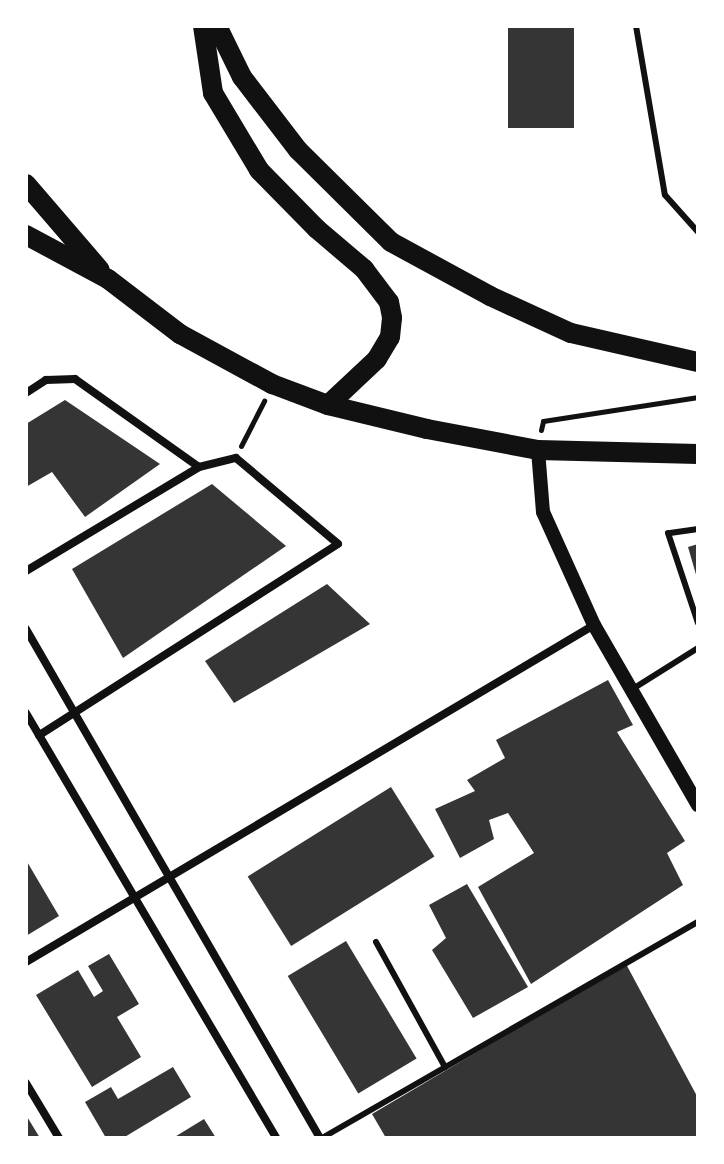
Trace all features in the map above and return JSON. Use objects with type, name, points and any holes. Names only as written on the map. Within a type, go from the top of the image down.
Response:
[{"type":"main road","points":[[203,26],[213,93],[259,170],[317,229],[364,269],[389,302],[392,318],[390,337],[377,359],[328,405]]},
{"type":"main road","points":[[217,26],[242,77],[298,150],[391,242],[490,296],[571,333],[698,362]]},
{"type":"main road","points":[[26,184],[108,279]]},
{"type":"main road","points":[[26,235],[108,279],[180,334],[272,384],[328,405],[427,429],[538,450],[698,454]]},
{"type":"street","points":[[26,393],[46,380],[75,379],[199,467]]},
{"type":"street","points":[[538,450],[543,512],[594,625],[631,690],[692,782],[698,805]]},
{"type":"street","points":[[26,571],[199,467],[236,458],[338,544],[39,735]]},
{"type":"street","points":[[26,962],[594,625]]},
{"type":"street","points":[[26,629],[321,1138]]},
{"type":"street","points":[[26,713],[276,1138]]},
{"type":"street","points":[[26,1083],[59,1138]]},
{"type":"lane","points":[[636,26],[665,195],[698,232]]},
{"type":"lane","points":[[698,529],[668,533],[698,623]]},
{"type":"lane","points":[[631,690],[698,648]]},
{"type":"lane","points":[[321,1138],[698,922]]},
{"type":"lane","points":[[376,942],[445,1067]]},
{"type":"path","points":[[236,458],[272,384]]},
{"type":"path","points":[[538,450],[543,421],[698,397]]},
{"type":"building","points":[[508,26],[574,26],[574,128],[508,128]]},
{"type":"building","points":[[65,400],[160,464],[85,517],[52,472],[26,487],[26,424]]},
{"type":"building","points":[[212,484],[286,546],[123,658],[72,569]]},
{"type":"building","points":[[698,544],[698,578],[697,578],[688,547]]},
{"type":"building","points":[[327,584],[370,624],[234,703],[205,661]]},
{"type":"building","points":[[608,680],[633,725],[617,732],[685,841],[667,853],[683,885],[531,984],[478,887],[534,853],[508,813],[489,820],[494,839],[460,858],[435,809],[475,791],[467,780],[505,758],[496,740]]},
{"type":"building","points":[[391,787],[434,857],[291,946],[248,877]]},
{"type":"building","points":[[26,860],[59,916],[26,936]]},
{"type":"building","points":[[467,884],[528,987],[473,1018],[432,950],[446,938],[429,905]]},
{"type":"building","points":[[346,941],[417,1058],[358,1093],[288,976]]},
{"type":"building","points":[[109,954],[139,1004],[117,1017],[141,1057],[92,1087],[36,995],[78,970],[94,997],[103,991],[88,966]]},
{"type":"building","points":[[626,964],[698,1098],[698,1138],[386,1138],[372,1114]]},
{"type":"building","points":[[173,1067],[191,1097],[123,1138],[106,1138],[85,1102],[111,1087],[118,1099]]},
{"type":"building","points":[[26,1115],[40,1138],[26,1138]]},
{"type":"building","points":[[204,1119],[216,1138],[173,1138]]}]
